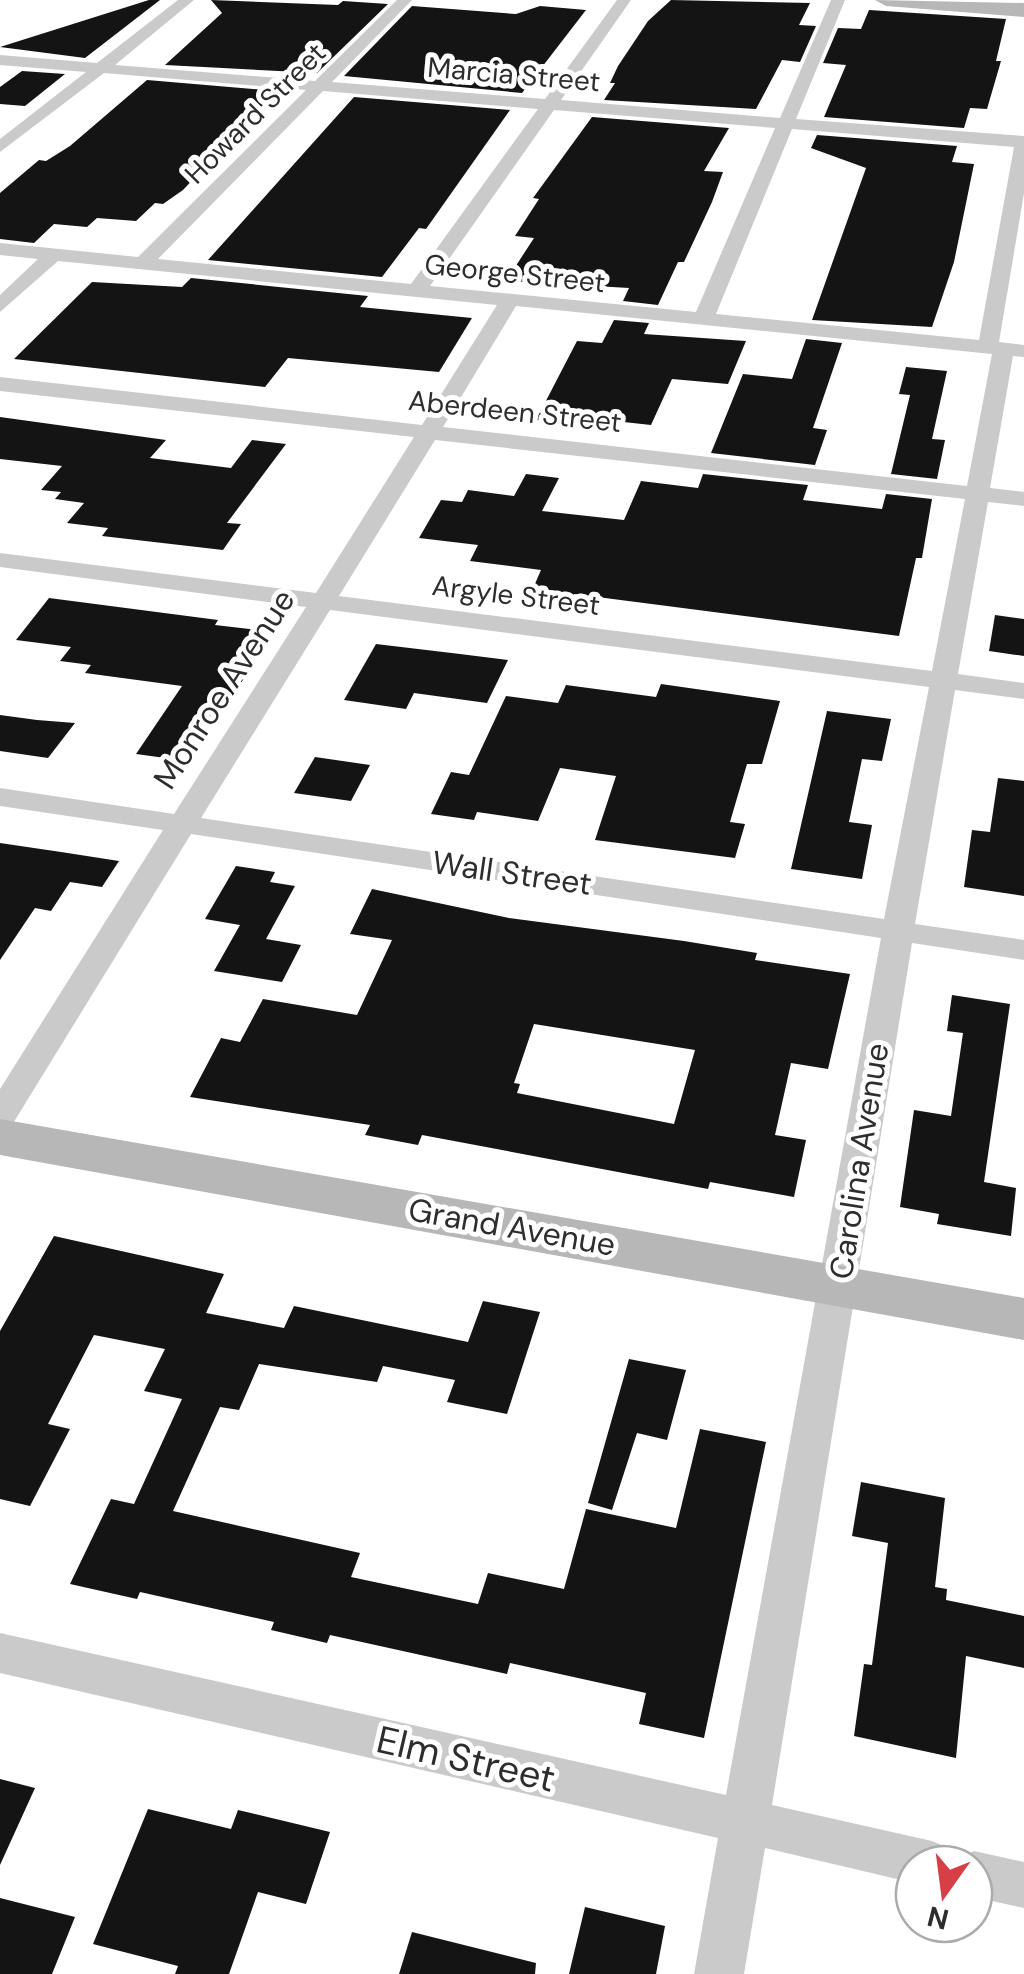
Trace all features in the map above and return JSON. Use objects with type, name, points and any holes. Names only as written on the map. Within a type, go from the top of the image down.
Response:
[{"type":"main road","points":[[886,0],[1024,10]]},
{"type":"main road","name":"Grand Avenue","points":[[0,1137],[1024,1318]]},
{"type":"street","points":[[0,147],[186,0]]},
{"type":"street","name":"Howard Street","points":[[143,264],[406,0]]},
{"type":"street","points":[[416,291],[624,0]]},
{"type":"street","points":[[703,320],[838,0]]},
{"type":"street","name":"Marcia Street","points":[[0,60],[1024,143]]},
{"type":"street","name":"Carolina Avenue","points":[[720,1974],[898,931],[1006,349],[1024,143]]},
{"type":"street","name":"George Street","points":[[0,249],[1006,349]]},
{"type":"street","points":[[0,306],[54,254]]},
{"type":"street","name":"Monroe Avenue","points":[[0,1117],[178,824],[432,432],[510,301]]},
{"type":"street","name":"Aberdeen Street","points":[[0,384],[1024,499]]},
{"type":"street","name":"Argyle Street","points":[[0,560],[1024,691]]},
{"type":"street","name":"Wall Street","points":[[0,797],[1024,950]]},
{"type":"street","name":"Elm Street","points":[[0,1654],[894,1855]]},
{"type":"street","points":[[994,1878],[1024,1885]]},
{"type":"building","points":[[149,0],[160,0],[85,58],[0,47]]},
{"type":"building","points":[[211,0],[388,4],[317,73],[165,65],[222,13]]},
{"type":"building","points":[[671,0],[810,3],[799,25],[816,26],[800,62],[782,60],[756,109],[604,100],[615,83],[610,83],[618,66],[648,21]]},
{"type":"building","points":[[412,6],[516,14],[540,6],[586,10],[522,93],[344,76]]},
{"type":"building","points":[[869,10],[1006,19],[996,61],[1001,61],[987,109],[970,108],[964,128],[824,117],[846,65],[823,63],[838,28],[861,29]]},
{"type":"building","points":[[22,71],[65,74],[25,106],[0,104],[0,87]]},
{"type":"building","points":[[147,80],[276,91],[183,190],[163,204],[155,203],[136,221],[97,218],[87,227],[54,224],[34,243],[0,239],[0,193],[39,160],[46,161],[70,146]]},
{"type":"building","points":[[354,97],[510,110],[426,229],[419,228],[382,277],[208,260]]},
{"type":"building","points":[[592,117],[729,128],[704,171],[723,172],[712,202],[684,262],[678,262],[658,305],[623,301],[629,288],[506,281],[534,238],[515,236],[539,199],[533,198]]},
{"type":"building","points":[[817,135],[957,146],[952,162],[974,164],[954,262],[932,327],[812,320],[866,168],[811,148]]},
{"type":"building","points":[[191,278],[368,296],[360,307],[472,318],[439,372],[288,358],[265,387],[14,359],[92,282],[182,287]]},
{"type":"building","points":[[614,320],[649,323],[644,334],[746,341],[728,384],[672,379],[651,425],[578,417],[575,424],[536,420],[577,341],[602,343]]},
{"type":"building","points":[[806,339],[842,343],[813,428],[827,430],[815,465],[711,453],[743,374],[792,379]]},
{"type":"building","points":[[906,367],[947,371],[932,439],[945,440],[937,479],[891,474],[910,395],[899,394]]},
{"type":"building","points":[[0,417],[166,440],[150,458],[231,468],[252,440],[286,444],[227,523],[241,524],[223,550],[102,536],[108,528],[67,523],[84,503],[55,499],[61,492],[41,490],[62,466],[0,459]]},
{"type":"building","points":[[526,474],[559,478],[542,511],[624,520],[641,481],[698,488],[703,474],[808,485],[803,500],[882,509],[886,494],[932,499],[922,558],[916,558],[899,636],[574,594],[572,598],[531,593],[541,570],[470,561],[478,545],[419,538],[441,500],[462,502],[468,490],[514,496]]},
{"type":"building","points":[[49,598],[218,620],[215,625],[274,632],[215,723],[206,722],[180,760],[136,754],[182,686],[85,673],[91,665],[60,661],[71,647],[16,640]]},
{"type":"building","points":[[995,615],[1024,619],[1024,656],[989,651]]},
{"type":"building","points":[[376,644],[508,660],[487,703],[414,693],[406,709],[344,700]]},
{"type":"building","points":[[661,684],[780,701],[762,764],[747,764],[730,822],[745,824],[735,858],[595,840],[616,776],[560,768],[538,821],[477,812],[474,820],[431,814],[451,772],[469,775],[506,696],[558,703],[566,685],[656,697]]},
{"type":"building","points":[[827,711],[891,719],[882,761],[862,759],[849,822],[872,825],[862,879],[791,869]]},
{"type":"building","points":[[0,715],[75,723],[48,758],[0,751]]},
{"type":"building","points":[[315,757],[370,765],[351,801],[294,793]]},
{"type":"building","points":[[998,778],[1024,781],[1024,896],[964,887],[972,830],[990,832]]},
{"type":"building","points":[[0,843],[119,861],[102,887],[70,882],[51,911],[35,908],[0,960]]},
{"type":"building","points":[[236,866],[275,872],[270,882],[295,886],[266,939],[301,945],[282,982],[214,971],[240,925],[205,919]]},
{"type":"building","points":[[372,889],[509,918],[684,941],[757,953],[755,960],[850,974],[828,1069],[791,1063],[775,1135],[806,1140],[794,1197],[710,1182],[708,1189],[422,1135],[418,1145],[365,1135],[370,1125],[190,1097],[221,1038],[240,1042],[263,999],[357,1015],[392,940],[350,934]],"holes":[[[534,1024],[695,1050],[674,1124],[517,1093],[520,1084],[514,1083]]]},
{"type":"building","points":[[952,995],[1010,1004],[984,1182],[1016,1188],[1011,1236],[937,1224],[939,1214],[900,1207],[914,1110],[951,1116],[963,1033],[947,1031]]},
{"type":"building","points":[[54,1236],[224,1274],[206,1313],[284,1328],[294,1306],[468,1342],[483,1301],[540,1312],[507,1414],[447,1402],[455,1380],[383,1366],[377,1382],[259,1364],[239,1410],[220,1407],[173,1511],[360,1553],[351,1577],[478,1604],[488,1573],[564,1589],[586,1509],[676,1528],[700,1429],[766,1442],[704,1738],[639,1724],[646,1693],[510,1663],[507,1674],[330,1635],[327,1643],[271,1630],[274,1622],[140,1592],[137,1599],[70,1584],[111,1499],[134,1504],[182,1399],[144,1391],[165,1349],[94,1335],[48,1424],[70,1429],[30,1506],[0,1499],[0,1331]]},
{"type":"building","points":[[629,1359],[686,1370],[667,1440],[637,1433],[612,1510],[588,1503]]},
{"type":"building","points":[[861,1482],[945,1498],[935,1587],[947,1589],[946,1600],[1024,1616],[1024,1668],[966,1656],[956,1758],[854,1736],[864,1664],[872,1665],[888,1543],[852,1536]]},
{"type":"building","points":[[0,1779],[35,1788],[0,1865]]},
{"type":"building","points":[[148,1809],[231,1829],[238,1810],[330,1832],[306,1904],[258,1892],[229,1974],[175,1974],[178,1966],[93,1944]]},
{"type":"building","points":[[0,1898],[75,1917],[52,1974],[0,1974]]},
{"type":"building","points":[[585,1907],[665,1926],[656,1974],[569,1974]]},
{"type":"building","points":[[412,1932],[536,1963],[535,1974],[399,1974]]}]
